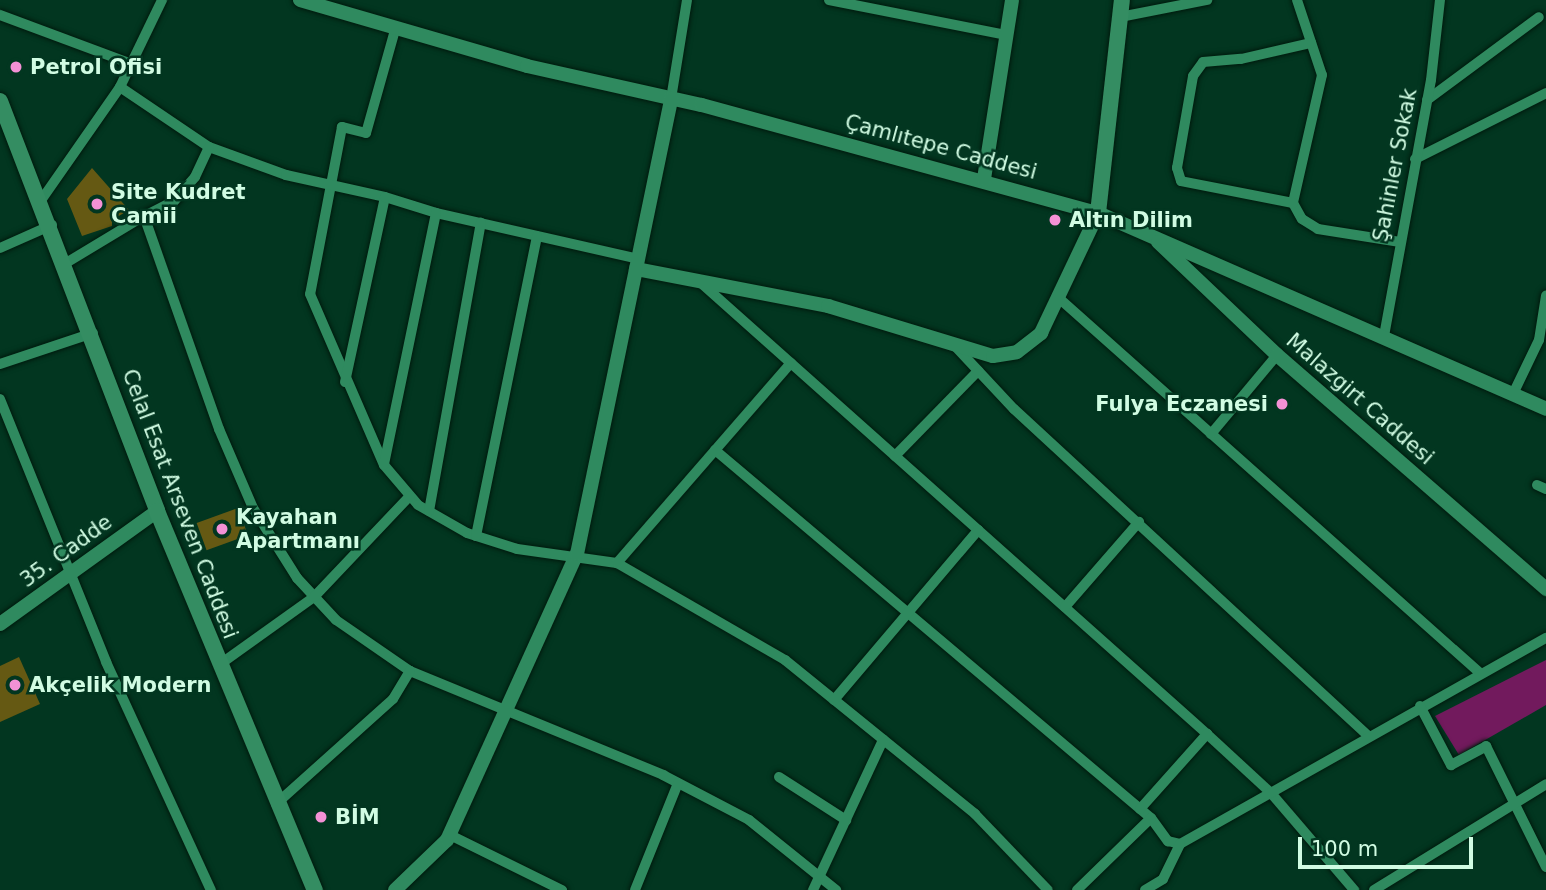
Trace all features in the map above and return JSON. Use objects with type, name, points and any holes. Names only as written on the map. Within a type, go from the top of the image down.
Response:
[{"type":"main road","points":[[1098,213],[1121,8]]},
{"type":"main road","name":"Celal Esat Arseven Caddesi","points":[[0,101],[5,127],[52,225],[157,511],[276,804],[316,890]]},
{"type":"street","points":[[41,199],[120,87],[162,0]]},
{"type":"street","name":"Çamlıtepe Caddesi","points":[[300,0],[395,30],[984,179],[1098,213],[1546,409]]},
{"type":"street","points":[[395,890],[450,835],[577,554],[671,99],[687,0]]},
{"type":"street","points":[[829,0],[1006,36]]},
{"type":"street","points":[[984,179],[1012,0]]},
{"type":"street","points":[[1121,8],[1207,0]]},
{"type":"street","points":[[1297,0],[1322,75],[1293,203],[1302,219],[1318,229],[1400,242]]},
{"type":"street","name":"Şahinler Sokak","points":[[1384,337],[1427,100],[1440,0]]},
{"type":"street","points":[[0,15],[132,64]]},
{"type":"street","points":[[1427,100],[1539,17]]},
{"type":"street","points":[[395,30],[366,133],[342,127],[310,293],[345,382],[384,465],[410,496],[429,511],[476,536],[517,549],[577,554],[617,563],[785,660],[975,814],[1048,890]]},
{"type":"street","points":[[1293,203],[1181,181],[1177,168],[1193,76],[1203,62],[1241,59],[1311,43]]},
{"type":"street","points":[[120,87],[209,147],[436,213],[537,236],[699,281],[828,306],[951,341],[993,356],[1017,352],[1041,333],[1061,300],[1098,213]]},
{"type":"street","points":[[1415,159],[1546,93]]},
{"type":"street","points":[[66,263],[174,201],[195,177],[209,147]]},
{"type":"street","points":[[345,382],[385,197]]},
{"type":"street","points":[[384,465],[436,213]]},
{"type":"street","points":[[144,216],[214,417],[253,508],[314,597],[336,620],[410,671],[506,708],[678,783],[749,820],[836,890]]},
{"type":"street","points":[[429,511],[481,223]]},
{"type":"street","points":[[0,248],[52,225]]},
{"type":"street","name":"Malazgirt Caddesi","points":[[1151,235],[1277,355],[1546,589]]},
{"type":"street","points":[[476,536],[537,236]]},
{"type":"street","points":[[699,281],[1271,793],[1354,890]]},
{"type":"street","points":[[1513,394],[1539,340],[1546,296]]},
{"type":"street","points":[[1061,300],[1480,673]]},
{"type":"street","points":[[0,364],[93,333]]},
{"type":"street","points":[[951,341],[978,371],[1368,736]]},
{"type":"street","points":[[1211,433],[1277,355]]},
{"type":"street","points":[[617,563],[791,363]]},
{"type":"street","points":[[895,456],[978,371]]},
{"type":"street","points":[[0,398],[71,575],[211,890]]},
{"type":"street","points":[[715,450],[1151,818],[1168,841],[1180,844]]},
{"type":"street","points":[[219,665],[314,597],[410,496]]},
{"type":"street","name":"35. Cadde","points":[[0,624],[157,511]]},
{"type":"street","points":[[1065,607],[1139,523]]},
{"type":"street","points":[[834,700],[978,530]]},
{"type":"street","points":[[1145,890],[1163,879],[1180,844],[1420,706],[1546,638]]},
{"type":"street","points":[[276,804],[393,699],[410,671]]},
{"type":"street","points":[[1420,706],[1451,765],[1486,747],[1546,867]]},
{"type":"street","points":[[1140,809],[1207,734]]},
{"type":"street","points":[[813,890],[883,740]]},
{"type":"street","points":[[779,777],[846,820]]},
{"type":"street","points":[[635,890],[678,783]]},
{"type":"street","points":[[1374,890],[1546,784]]},
{"type":"street","points":[[1077,890],[1151,818]]},
{"type":"street","points":[[450,835],[562,890]]},
{"type":"shaded area","points":[[1546,660],[1546,705],[1459,755],[1435,716]]},
{"type":"building","name":"Site Kudret Camii","points":[[92,168],[129,210],[112,220],[112,226],[82,236],[67,199]]},
{"type":"building","name":"Kayahan Apartmanı","points":[[238,508],[248,535],[207,550],[197,523]]},
{"type":"building","name":"Akçelik Modern","points":[[19,657],[40,704],[0,722],[0,666]]},
{"type":"place","name":"Petrol Ofisi","points":[[16,67]]},
{"type":"place","name":"Site Kudret Camii","points":[[97,204]]},
{"type":"place","name":"Altın Dilim","points":[[1055,220]]},
{"type":"place","name":"Fulya Eczanesi","points":[[1282,404]]},
{"type":"place","name":"Kayahan Apartmanı","points":[[222,529]]},
{"type":"place","name":"Akçelik Modern","points":[[15,685]]},
{"type":"place","name":"BİM","points":[[321,817]]}]
